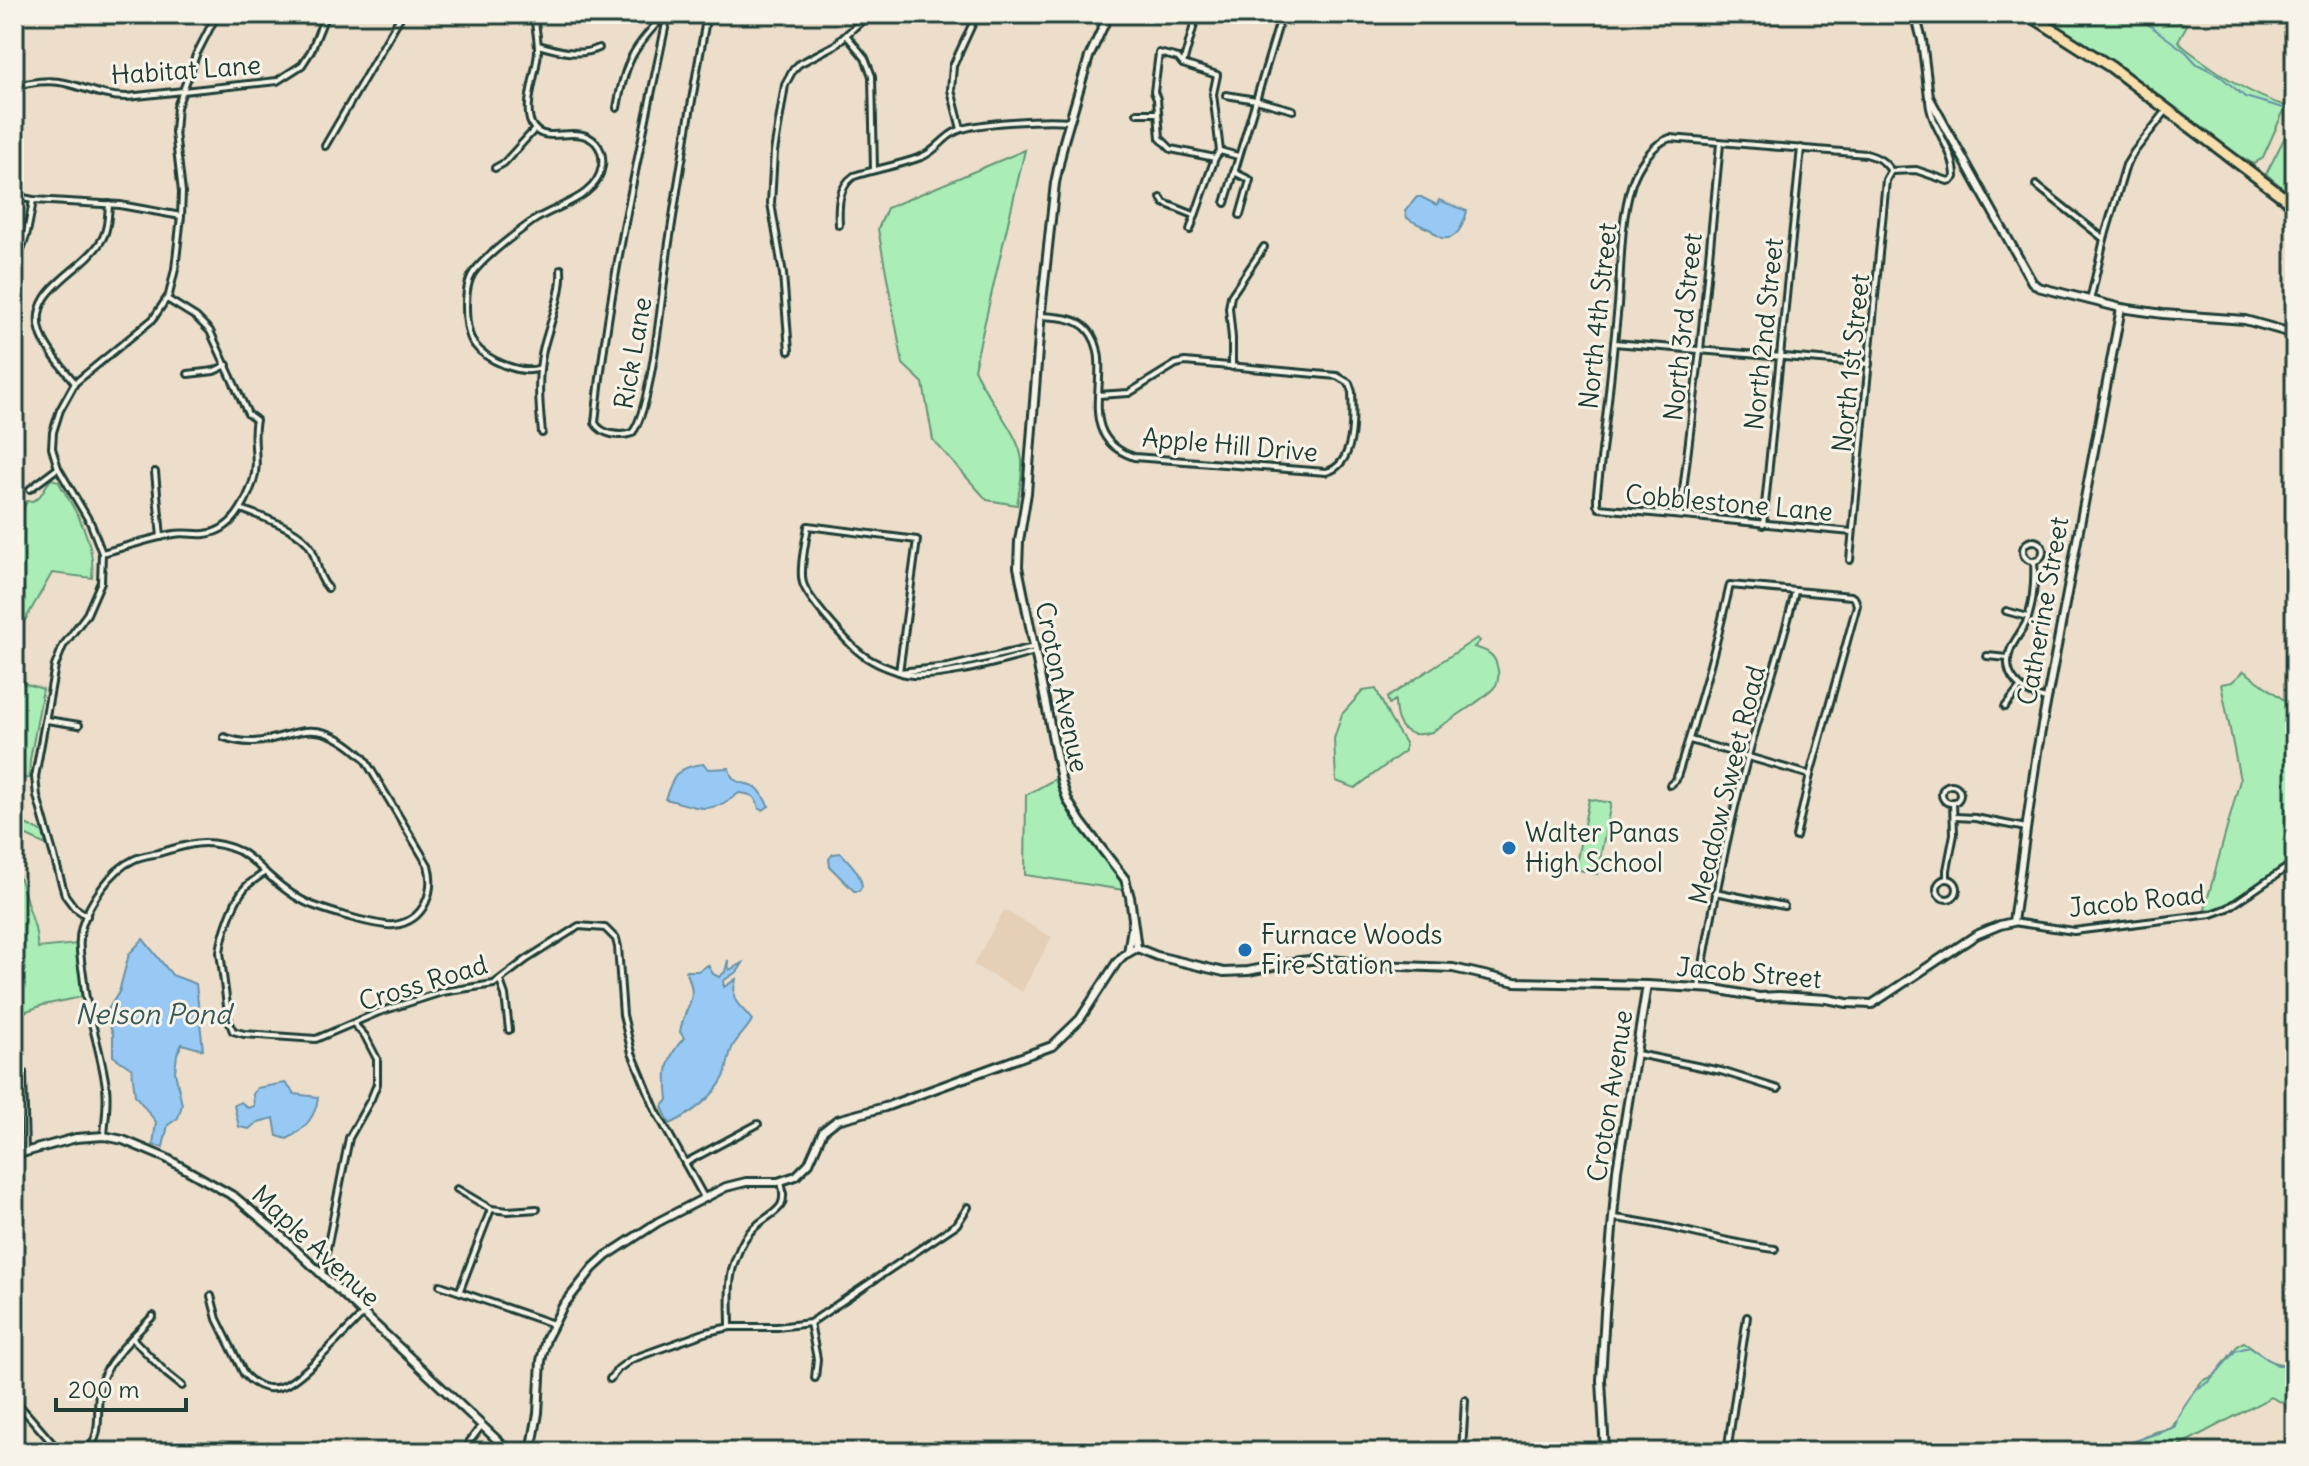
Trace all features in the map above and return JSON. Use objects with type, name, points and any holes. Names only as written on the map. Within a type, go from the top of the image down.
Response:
[{"type":"highway","points":[[2028,14],[2099,59],[2295,206]]},
{"type":"street","points":[[86,917],[65,895],[37,796],[35,777],[55,666],[63,646],[87,614],[101,582],[102,553],[91,524],[58,468],[52,448],[53,432],[60,410],[75,383],[153,319],[167,299],[175,269],[181,216],[182,192],[175,132],[177,107],[196,55],[217,14]]},
{"type":"street","name":"Habitat Lane","points":[[14,87],[27,83],[56,82],[114,97],[264,83],[284,78],[302,65],[326,14]]},
{"type":"street","points":[[325,146],[402,14]]},
{"type":"street","points":[[534,14],[538,45],[529,115],[535,129],[551,135],[578,133],[588,137],[600,149],[603,163],[600,174],[586,192],[535,220],[476,270],[467,289],[467,307],[469,336],[479,349],[508,366],[527,371],[540,368]]},
{"type":"street","points":[[617,108],[625,69],[634,50],[667,14]]},
{"type":"street","name":"Rick Lane","points":[[667,14],[601,365],[595,423],[599,429],[609,433],[632,433],[640,420],[650,376],[707,14]]},
{"type":"street","points":[[961,129],[951,90],[953,66],[977,14]]},
{"type":"street","name":"Croton Avenue","points":[[1109,14],[1089,57],[1055,183],[1040,316],[1029,481],[1017,558],[1058,773],[1081,822],[1122,873],[1128,888],[1137,948],[1153,955],[1224,972],[1322,959],[1453,968],[1520,983],[1647,985],[1618,1157],[1601,1380],[1605,1452]]},
{"type":"street","points":[[1183,64],[1197,14]]},
{"type":"street","points":[[1225,203],[1282,14]]},
{"type":"street","points":[[1720,143],[1866,154],[1877,157],[1891,171],[1916,170],[1952,180],[1955,177],[1954,164],[1931,114],[1922,40],[1915,14]]},
{"type":"street","points":[[789,351],[783,274],[771,203],[774,152],[786,83],[799,64],[835,45],[868,15]]},
{"type":"street","points":[[847,36],[865,58],[872,76],[874,170]]},
{"type":"street","points":[[538,45],[573,53],[599,48]]},
{"type":"street","points":[[1190,230],[1220,151],[1213,94],[1217,75],[1159,53],[1154,92],[1160,138],[1171,149],[1215,158]]},
{"type":"street","points":[[1226,95],[1293,110]]},
{"type":"street","points":[[1929,97],[2032,282],[2045,290],[2121,308],[2245,320],[2295,334]]},
{"type":"street","points":[[2090,301],[2126,165],[2167,109]]},
{"type":"street","points":[[1137,113],[1157,113]]},
{"type":"street","points":[[839,225],[838,209],[842,193],[848,180],[854,176],[928,154],[961,129],[982,125],[1070,121]]},
{"type":"street","points":[[495,168],[504,163],[535,129]]},
{"type":"street","name":"North 4th Street","points":[[1603,509],[1597,504],[1597,493],[1632,184],[1652,150],[1664,140],[1720,143]]},
{"type":"street","name":"North 3rd Street","points":[[1680,515],[1720,143]]},
{"type":"street","name":"North 2nd Street","points":[[1763,525],[1801,148]]},
{"type":"street","points":[[1220,151],[1238,156]]},
{"type":"street","name":"North 1st Street","points":[[1850,560],[1886,180],[1891,171]]},
{"type":"street","points":[[1234,172],[1250,180],[1240,215]]},
{"type":"street","points":[[2036,185],[2104,239]]},
{"type":"street","points":[[14,196],[109,204],[181,216]]},
{"type":"street","points":[[1161,198],[1164,203],[1194,215]]},
{"type":"street","points":[[14,262],[27,235],[33,200]]},
{"type":"street","points":[[75,383],[42,336],[39,322],[50,289],[84,262],[102,240],[109,204]]},
{"type":"street","points":[[1232,367],[1231,296],[1264,247]]},
{"type":"street","points":[[542,433],[540,368],[559,290],[561,269]]},
{"type":"street","points":[[102,553],[177,533],[219,531],[234,520],[253,483],[257,465],[256,420],[248,414],[217,342],[203,322],[167,299]]},
{"type":"street","name":"Catherine Street","points":[[2013,922],[2046,699],[2121,308]]},
{"type":"street","name":"Apple Hill Drive","points":[[1040,316],[1076,322],[1087,329],[1098,351],[1098,395],[1099,422],[1106,439],[1122,453],[1134,457],[1326,472],[1343,463],[1349,448],[1353,402],[1349,383],[1337,376],[1185,362],[1176,364],[1129,393],[1098,395]]},
{"type":"street","points":[[1614,343],[1869,364]]},
{"type":"street","points":[[188,374],[214,371],[227,365]]},
{"type":"street","points":[[30,489],[58,468]]},
{"type":"street","points":[[155,472],[161,537]]},
{"type":"street","points":[[241,509],[303,538],[312,551],[321,580],[328,588]]},
{"type":"street","name":"Cobblestone Lane","points":[[1603,509],[1852,532]]},
{"type":"street","points":[[899,672],[917,540],[808,526],[802,581],[808,593],[860,653],[882,666],[899,672],[910,669],[925,673],[1034,650]]},
{"type":"street","points":[[2032,541],[2043,550],[2041,557],[2034,561],[2027,559],[2023,552],[2025,545],[2032,541]]},
{"type":"street","points":[[2034,561],[2035,580],[2028,617],[2008,658],[2010,673],[2020,688],[2029,695],[2046,699]]},
{"type":"street","points":[[1670,785],[1676,780],[1689,740],[1730,585],[1844,595],[1855,599],[1857,605],[1796,837]]},
{"type":"street","name":"Meadow Sweet Road","points":[[1699,988],[1715,892],[1748,757],[1779,657],[1795,592]]},
{"type":"street","points":[[2006,611],[2028,617]]},
{"type":"street","points":[[1987,656],[2008,658]]},
{"type":"street","points":[[2005,707],[2020,688]]},
{"type":"street","points":[[47,720],[79,725]]},
{"type":"street","points":[[104,1136],[106,1084],[86,998],[79,944],[86,917],[104,883],[116,871],[131,861],[199,841],[219,844],[240,852],[260,865],[292,894],[312,905],[393,926],[419,913],[431,889],[428,865],[421,852],[364,758],[351,746],[336,736],[317,731],[300,731],[248,744],[224,737]]},
{"type":"street","points":[[1689,740],[1810,775]]},
{"type":"street","points":[[1947,786],[1959,790],[1959,797],[1953,802],[1943,797],[1947,786]]},
{"type":"street","points":[[1947,879],[1954,834],[1953,802]]},
{"type":"street","points":[[1955,817],[2026,828]]},
{"type":"street","name":"Jacob Road","points":[[1847,1003],[1877,1002],[1976,935],[2000,925],[2013,922],[2074,931],[2212,914],[2228,908],[2295,862]]},
{"type":"street","name":"Cross Road","points":[[265,872],[244,889],[221,943],[229,1021],[233,1031],[244,1034],[316,1039],[379,1012],[442,992],[494,984],[575,927],[605,928],[616,939],[627,1035],[656,1111],[705,1199]]},
{"type":"street","points":[[1947,879],[1954,882],[1957,889],[1954,897],[1947,899],[1940,896],[1937,889],[1940,882],[1947,879]]},
{"type":"street","points":[[1715,892],[1784,906]]},
{"type":"street","points":[[1128,953],[1133,917]]},
{"type":"street","points":[[531,1452],[546,1339],[563,1306],[606,1256],[658,1222],[736,1184],[781,1182],[802,1172],[823,1131],[837,1120],[885,1107],[1052,1046],[1080,1019],[1110,971],[1137,948]]},
{"type":"street","points":[[500,981],[509,1030]]},
{"type":"street","name":"Jacob Street","points":[[1647,985],[1847,1003]]},
{"type":"street","points":[[322,1276],[349,1138],[377,1084],[377,1059],[365,1036],[353,1023]]},
{"type":"street","points":[[1636,1054],[1721,1071],[1778,1089]]},
{"type":"street","points":[[23,1072],[25,1153]]},
{"type":"street","points":[[685,1163],[758,1124]]},
{"type":"street","name":"Maple Avenue","points":[[14,1155],[76,1138],[104,1136],[123,1140],[166,1158],[235,1197],[278,1233],[510,1452]]},
{"type":"street","points":[[730,1327],[730,1281],[736,1258],[748,1234],[781,1207],[781,1182]]},
{"type":"street","points":[[457,1189],[491,1209],[537,1209]]},
{"type":"street","points":[[610,1379],[632,1359],[675,1342],[730,1327],[810,1323],[957,1224],[968,1207]]},
{"type":"street","points":[[460,1290],[491,1209]]},
{"type":"street","points":[[1613,1218],[1661,1224],[1744,1246],[1775,1249]]},
{"type":"street","points":[[440,1285],[553,1324]]},
{"type":"street","points":[[211,1296],[217,1319],[239,1366],[250,1381],[265,1388],[287,1384],[362,1315]]},
{"type":"street","points":[[87,1452],[99,1428],[100,1385],[106,1371],[153,1316]]},
{"type":"street","points":[[1727,1452],[1747,1317]]},
{"type":"street","points":[[810,1323],[817,1359],[815,1378]]},
{"type":"street","points":[[132,1338],[182,1386]]},
{"type":"street","points":[[14,1399],[60,1452]]},
{"type":"street","points":[[1462,1452],[1465,1400]]},
{"type":"street","points":[[466,1452],[482,1425]]},
{"type":"shaded area","points":[[1004,910],[1052,937],[1022,992],[973,965]]},
{"type":"green space","points":[[2038,14],[2163,14],[2187,25],[2178,41],[2185,48],[2245,89],[2286,106],[2263,157],[2254,164],[2226,148]]},
{"type":"green space","points":[[2295,126],[2295,198],[2266,174],[2287,133]]},
{"type":"green space","points":[[1025,150],[974,369],[1020,449],[1022,471],[1017,505],[987,500],[933,440],[923,383],[903,364],[878,229],[887,208]]},
{"type":"green space","points":[[52,479],[58,481],[88,539],[92,578],[52,573],[19,631],[14,650],[14,518],[22,512],[27,501],[39,497]]},
{"type":"green space","points":[[1477,638],[1480,641],[1474,647],[1489,653],[1496,662],[1498,676],[1492,690],[1432,732],[1415,734],[1403,729],[1397,717],[1395,700],[1389,704],[1387,698]]},
{"type":"green space","points":[[2244,671],[2295,708],[2295,857],[2224,906],[2204,912],[2240,780],[2221,684],[2232,682]]},
{"type":"green space","points":[[14,680],[43,689],[29,778],[14,779]]},
{"type":"green space","points":[[1376,689],[1405,743],[1405,751],[1355,788],[1336,781],[1334,739],[1342,714],[1363,691]]},
{"type":"green space","points":[[1057,778],[1067,803],[1109,858],[1124,890],[1025,875],[1026,795]]},
{"type":"green space","points":[[1589,799],[1611,803],[1597,874],[1575,869]]},
{"type":"green space","points":[[14,819],[43,832],[46,845],[14,830]]},
{"type":"green space","points":[[14,860],[38,948],[77,944],[82,997],[43,1005],[16,1015],[14,1010]]},
{"type":"green space","points":[[2244,1342],[2271,1361],[2295,1365],[2295,1409],[2271,1397],[2180,1445],[2178,1452],[2099,1452],[2123,1448],[2154,1432],[2172,1428],[2202,1381],[2214,1376],[2238,1345]]},
{"type":"water","points":[[1417,197],[1437,205],[1439,200],[1467,211],[1456,234],[1442,238],[1407,218],[1405,211]]},
{"type":"water","points":[[704,764],[708,769],[729,768],[734,779],[758,789],[769,806],[759,809],[753,796],[739,793],[711,808],[665,799],[677,774],[688,767]]},
{"type":"water","points":[[841,853],[859,876],[862,886],[859,891],[854,891],[830,867],[829,859],[833,854]]},
{"type":"water","name":"Nelson Pond","points":[[143,939],[172,975],[196,984],[203,1050],[182,1044],[177,1054],[175,1072],[182,1105],[178,1118],[168,1125],[163,1147],[153,1145],[156,1122],[135,1095],[132,1069],[113,1056],[113,1034],[105,1014],[119,992],[129,954]]},
{"type":"water","points":[[728,960],[729,970],[743,963],[738,971],[723,981],[724,987],[736,979],[735,998],[752,1020],[733,1046],[724,1077],[714,1092],[670,1124],[662,1107],[668,1100],[668,1067],[673,1052],[684,1038],[680,1032],[692,996],[686,971],[698,971],[708,965],[719,977],[725,972]]},
{"type":"water","points":[[285,1083],[295,1094],[318,1097],[315,1111],[304,1127],[287,1139],[277,1136],[274,1118],[258,1122],[249,1129],[239,1127],[234,1105],[241,1102],[248,1108],[254,1106],[253,1094],[257,1088]]},
{"type":"waterway","points":[[2134,14],[2245,97],[2287,109]]},
{"type":"waterway","points":[[2097,1452],[2175,1427],[2178,1416],[2196,1389],[2209,1382],[2235,1351],[2249,1347],[2277,1365],[2295,1365]]},
{"type":"place","name":"Walter Panas High School","points":[[1509,848]]},
{"type":"place","name":"Furnace Woods Fire Station","points":[[1245,950]]}]
